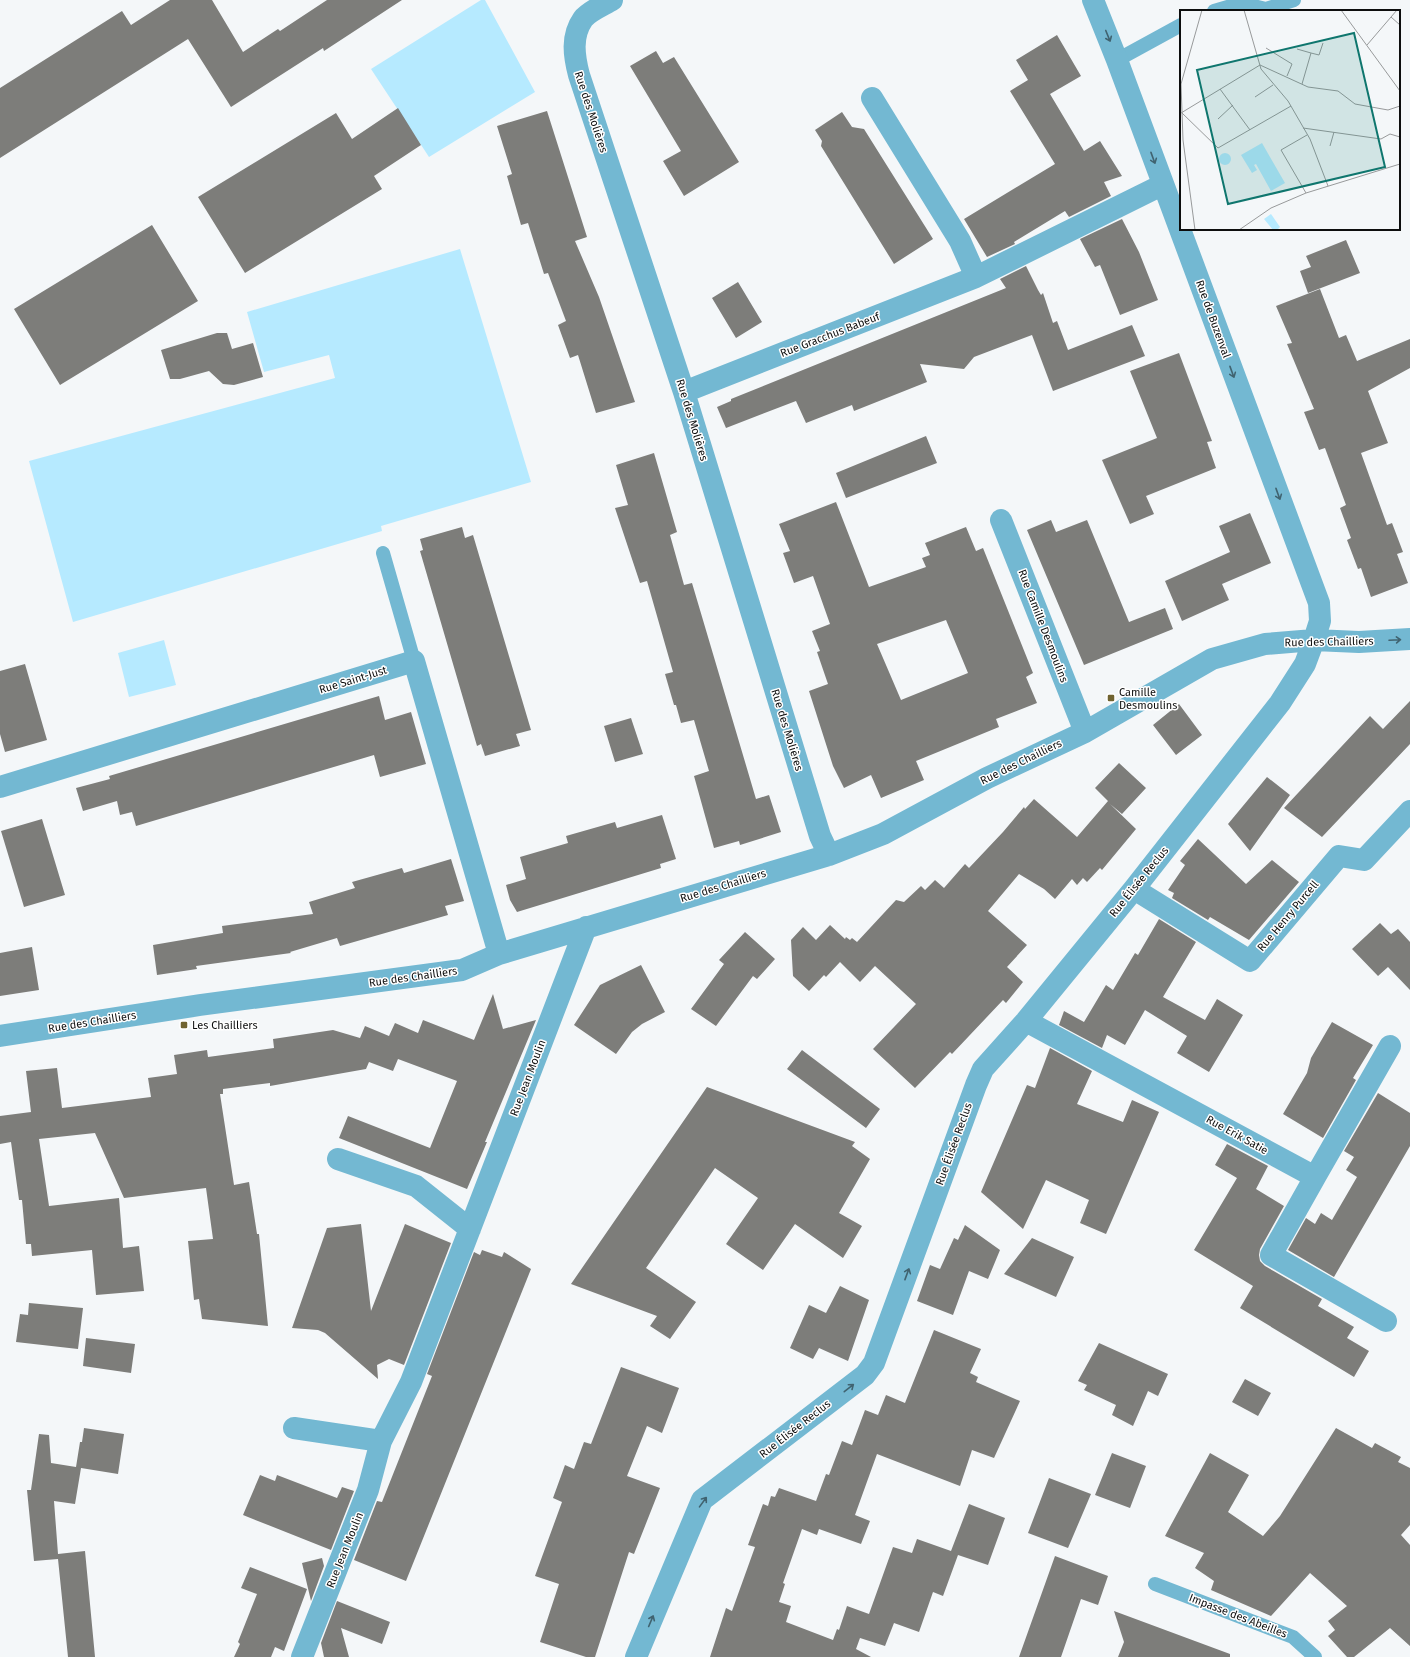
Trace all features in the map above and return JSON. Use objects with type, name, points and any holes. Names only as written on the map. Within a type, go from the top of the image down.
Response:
[{"type":"street","name":"Rue de Buzenval","points":[[1093,0],[1117,60],[1162,185],[1319,603],[1320,621],[1314,640]]},
{"type":"street","name":"Rue des Molières","points":[[604,2],[584,18],[576,33],[574,53],[579,75],[684,392],[818,829],[829,855]]},
{"type":"street","points":[[872,98],[960,241],[976,277]]},
{"type":"street","name":"Rue Gracchus Babeuf","points":[[684,392],[976,277],[1162,185]]},
{"type":"street","name":"Rue Camille Desmoulins","points":[[1001,520],[1085,732]]},
{"type":"street","name":"Rue des Chailliers","points":[[0,1036],[200,1005],[462,970],[498,954],[829,855],[883,834],[987,778],[1085,732],[1212,659],[1266,644],[1314,640],[1359,642],[1410,640]]},
{"type":"street","name":"Rue Élisée Reclus","points":[[636,1657],[702,1500],[865,1375],[874,1363],[983,1069],[1026,1021],[1134,889],[1280,703],[1305,664],[1314,640]]},
{"type":"street","points":[[414,661],[498,954]]},
{"type":"street","name":"Rue Saint-Just","points":[[0,787],[414,661]]},
{"type":"street","name":"Rue Henry Purcell","points":[[1134,889],[1250,961],[1339,856],[1364,860],[1410,811]]},
{"type":"street","name":"Rue Jean Moulin","points":[[302,1657],[368,1490],[381,1441],[411,1382],[586,928]]},
{"type":"street","name":"Rue Erik Satie","points":[[1026,1021],[1315,1177]]},
{"type":"street","points":[[1386,1321],[1271,1255],[1390,1046]]},
{"type":"street","points":[[338,1159],[416,1186],[470,1229]]},
{"type":"street","points":[[294,1428],[381,1441]]},
{"type":"lane","points":[[1217,10],[1241,1],[1266,9],[1294,0]]},
{"type":"lane","points":[[1117,60],[1180,26]]},
{"type":"lane","points":[[383,553],[414,661]]},
{"type":"lane","name":"Impasse des Abeilles","points":[[1154,1584],[1293,1637],[1316,1657]]},
{"type":"shaded area","points":[[481,0],[485,0],[535,92],[429,157],[371,69]]},
{"type":"shaded area","points":[[460,249],[531,482],[381,526],[382,531],[73,622],[29,461],[335,378],[329,355],[264,372],[247,312]]},
{"type":"shaded area","points":[[164,640],[176,685],[129,697],[118,653]]},
{"type":"building","points":[[170,0],[212,0],[243,52],[278,29],[280,31],[327,0],[402,0],[324,51],[323,48],[231,107],[188,39],[0,158],[0,88],[122,11],[131,25]]},
{"type":"building","points":[[1057,35],[1081,76],[1050,94],[1084,151],[1100,141],[1122,176],[1104,182],[1111,196],[1069,217],[1065,211],[1014,242],[1015,244],[987,257],[964,219],[1055,164],[1010,91],[1028,80],[1016,60]]},
{"type":"building","points":[[656,51],[663,63],[674,57],[739,162],[684,196],[663,161],[681,151],[630,66]]},
{"type":"building","points":[[398,108],[421,145],[374,176],[382,189],[245,273],[198,197],[336,113],[352,139]]},
{"type":"building","points":[[547,111],[587,237],[575,241],[599,297],[635,402],[596,413],[578,355],[570,358],[558,325],[566,321],[548,273],[544,274],[528,223],[521,225],[507,176],[512,174],[497,126]]},
{"type":"building","points":[[842,112],[852,127],[864,129],[933,239],[894,264],[821,146],[822,141],[815,130]]},
{"type":"building","points":[[1122,219],[1139,252],[1158,300],[1120,315],[1100,265],[1095,267],[1080,239]]},
{"type":"building","points":[[152,225],[198,301],[60,385],[14,309]]},
{"type":"building","points":[[1346,240],[1360,273],[1308,293],[1300,271],[1311,267],[1306,256]]},
{"type":"building","points":[[1026,266],[1041,295],[1043,293],[1053,323],[1057,321],[1068,350],[1132,325],[1145,356],[1053,391],[1032,335],[974,357],[964,369],[920,364],[927,382],[854,411],[852,405],[806,423],[796,401],[726,428],[717,407],[731,401],[731,399],[1006,288],[1000,279]]},
{"type":"building","points":[[738,282],[762,322],[736,338],[712,298]]},
{"type":"building","points":[[1320,289],[1339,338],[1346,335],[1357,361],[1410,339],[1410,368],[1368,391],[1388,443],[1361,453],[1387,525],[1392,523],[1403,552],[1397,554],[1408,583],[1371,597],[1361,568],[1358,569],[1347,540],[1351,538],[1340,508],[1346,505],[1325,448],[1319,450],[1304,412],[1314,409],[1287,344],[1292,343],[1276,306]]},
{"type":"building","points":[[217,333],[227,333],[232,349],[253,343],[263,377],[234,385],[223,384],[209,371],[180,379],[170,379],[161,350]]},
{"type":"building","points":[[1179,353],[1212,441],[1207,442],[1216,468],[1146,496],[1154,514],[1130,524],[1102,460],[1157,438],[1130,371]]},
{"type":"building","points":[[926,436],[937,463],[846,498],[836,473]]},
{"type":"building","points":[[654,453],[677,532],[670,535],[684,585],[692,583],[756,799],[769,795],[781,832],[740,845],[739,841],[714,848],[694,776],[709,771],[694,720],[681,723],[676,705],[674,705],[665,674],[673,672],[647,581],[640,583],[615,508],[628,505],[616,465]]},
{"type":"building","points":[[836,502],[869,587],[926,567],[922,558],[930,555],[925,543],[966,527],[976,551],[983,548],[1033,673],[1026,677],[1037,703],[996,719],[999,727],[916,761],[924,780],[881,798],[871,775],[844,788],[833,766],[809,691],[828,684],[817,652],[820,651],[812,631],[830,624],[813,576],[794,583],[783,553],[790,551],[779,524]],"holes":[[[946,620],[968,673],[901,700],[877,644]]]},
{"type":"building","points":[[1250,513],[1271,563],[1222,584],[1229,600],[1182,621],[1165,581],[1230,552],[1219,526]]},
{"type":"building","points":[[1051,520],[1056,532],[1087,520],[1129,622],[1165,608],[1173,629],[1084,665],[1027,530]]},
{"type":"building","points":[[462,527],[465,538],[473,535],[531,730],[516,734],[520,746],[485,756],[481,744],[477,746],[420,551],[423,550],[420,539]]},
{"type":"building","points":[[25,664],[47,740],[5,752],[0,734],[0,671]]},
{"type":"building","points":[[379,696],[385,720],[411,712],[426,764],[380,777],[374,755],[136,826],[132,812],[120,815],[117,801],[83,811],[76,788],[110,779],[109,776]]},
{"type":"building","points":[[1410,701],[1410,744],[1322,837],[1284,808],[1370,716],[1383,729]]},
{"type":"building","points":[[1179,704],[1202,735],[1176,755],[1153,725]]},
{"type":"building","points":[[631,718],[643,754],[615,762],[604,726]]},
{"type":"building","points":[[1119,763],[1146,788],[1122,814],[1110,804],[1136,829],[1102,870],[1100,868],[1087,882],[1083,878],[1077,885],[1072,879],[1055,899],[1044,889],[1019,874],[988,911],[1027,945],[1007,967],[1023,982],[1006,1003],[1003,1000],[952,1054],[950,1052],[915,1088],[873,1049],[916,1004],[875,966],[860,982],[840,962],[826,977],[824,975],[809,991],[793,976],[791,940],[803,927],[816,940],[830,925],[845,939],[846,937],[850,940],[852,938],[857,942],[896,900],[904,902],[921,886],[925,890],[935,880],[944,888],[965,864],[969,868],[1024,807],[1025,809],[1034,799],[1077,837],[1108,801],[1095,788]]},
{"type":"building","points":[[1267,777],[1290,795],[1250,851],[1228,824]]},
{"type":"building","points":[[662,815],[676,859],[660,864],[661,868],[517,912],[510,900],[506,885],[526,879],[520,857],[568,843],[566,836],[615,822],[617,828]]},
{"type":"building","points":[[42,819],[65,895],[24,907],[1,831]]},
{"type":"building","points":[[1198,839],[1246,884],[1272,860],[1299,882],[1249,940],[1210,917],[1208,920],[1172,898],[1174,893],[1168,890],[1185,865],[1180,861]]},
{"type":"building","points":[[451,859],[464,901],[445,906],[448,915],[340,946],[337,938],[290,952],[291,953],[196,966],[197,969],[157,975],[153,945],[223,933],[222,926],[313,914],[309,902],[355,888],[352,882],[402,868],[404,873]]},
{"type":"building","points":[[1159,919],[1196,942],[1163,997],[1205,1020],[1217,999],[1243,1015],[1209,1072],[1177,1053],[1187,1036],[1145,1010],[1125,1045],[1107,1035],[1102,1048],[1059,1025],[1064,1011],[1084,1022],[1106,985],[1113,990],[1135,953],[1138,955]]},
{"type":"building","points":[[1380,923],[1391,934],[1398,929],[1410,942],[1410,990],[1388,967],[1378,976],[1352,949]]},
{"type":"building","points":[[745,932],[775,959],[757,979],[753,976],[716,1026],[691,1009],[724,964],[719,960]]},
{"type":"building","points":[[32,947],[39,990],[0,996],[0,953]]},
{"type":"building","points":[[641,965],[665,1012],[642,1024],[632,1032],[616,1054],[574,1025],[600,985]]},
{"type":"building","points":[[493,994],[503,1029],[536,1020],[467,1189],[339,1138],[348,1116],[430,1148],[457,1081],[398,1059],[393,1071],[369,1062],[366,1069],[270,1086],[270,1083],[223,1089],[223,1094],[220,1094],[234,1185],[249,1182],[257,1234],[259,1234],[268,1326],[202,1319],[199,1299],[194,1300],[188,1241],[213,1239],[206,1188],[124,1198],[95,1133],[39,1139],[49,1206],[119,1198],[123,1248],[139,1246],[144,1291],[96,1295],[92,1250],[32,1256],[31,1244],[26,1244],[22,1200],[19,1200],[11,1142],[0,1144],[0,1116],[31,1112],[26,1071],[57,1068],[62,1108],[151,1097],[148,1078],[177,1074],[174,1055],[207,1050],[208,1057],[274,1048],[273,1039],[333,1030],[360,1038],[365,1026],[389,1036],[395,1023],[418,1033],[423,1020],[474,1040]]},
{"type":"building","points":[[1332,1022],[1373,1045],[1353,1078],[1356,1080],[1323,1138],[1283,1114],[1307,1073],[1311,1058]]},
{"type":"building","points":[[1050,1048],[1092,1071],[1077,1104],[1123,1122],[1132,1100],[1159,1112],[1106,1234],[1080,1223],[1089,1200],[1046,1180],[1023,1229],[981,1192],[1027,1085],[1035,1088]]},
{"type":"building","points":[[802,1050],[880,1109],[866,1128],[787,1069]]},
{"type":"building","points":[[707,1087],[855,1142],[852,1146],[870,1159],[839,1213],[862,1226],[843,1258],[795,1224],[763,1270],[726,1244],[758,1198],[715,1168],[646,1268],[696,1302],[670,1339],[650,1326],[657,1316],[571,1284]]},
{"type":"building","points":[[1378,1093],[1410,1113],[1410,1146],[1334,1277],[1288,1250],[1306,1218],[1315,1224],[1321,1213],[1332,1220],[1357,1177],[1346,1170],[1354,1157],[1344,1151]]},
{"type":"building","points":[[1227,1144],[1268,1166],[1256,1189],[1284,1206],[1260,1249],[1260,1261],[1265,1266],[1322,1299],[1318,1306],[1354,1327],[1347,1338],[1369,1351],[1354,1377],[1240,1308],[1253,1286],[1194,1250],[1237,1178],[1215,1165]]},
{"type":"building","points":[[361,1224],[371,1311],[405,1224],[451,1243],[404,1365],[389,1359],[377,1365],[378,1379],[325,1333],[318,1330],[292,1328],[327,1228]]},
{"type":"building","points":[[965,1225],[1000,1250],[988,1279],[969,1271],[953,1315],[917,1301],[930,1265],[940,1269],[954,1238],[958,1240]]},
{"type":"building","points":[[1032,1238],[1074,1257],[1056,1297],[1004,1274]]},
{"type":"building","points":[[482,1250],[502,1257],[504,1252],[531,1269],[406,1581],[354,1560],[377,1501],[382,1502],[432,1376],[427,1374],[474,1252],[480,1255]]},
{"type":"building","points":[[840,1286],[869,1300],[848,1361],[819,1348],[813,1359],[790,1348],[809,1305],[826,1313]]},
{"type":"building","points":[[29,1303],[83,1308],[78,1349],[16,1342],[20,1314],[28,1315]]},
{"type":"building","points":[[934,1330],[981,1349],[970,1373],[978,1377],[976,1382],[1020,1401],[994,1458],[972,1450],[960,1486],[877,1454],[855,1515],[870,1521],[861,1544],[819,1529],[817,1535],[802,1529],[783,1583],[785,1584],[779,1602],[791,1606],[786,1622],[833,1640],[837,1629],[839,1630],[847,1606],[869,1614],[893,1547],[912,1553],[917,1539],[951,1551],[969,1504],[1005,1518],[988,1565],[958,1555],[943,1596],[933,1592],[919,1632],[894,1623],[885,1646],[860,1638],[856,1649],[871,1657],[710,1657],[726,1608],[732,1611],[755,1547],[748,1545],[763,1504],[768,1506],[771,1496],[775,1497],[779,1488],[816,1501],[826,1474],[829,1475],[842,1441],[852,1445],[865,1410],[878,1415],[886,1395],[905,1403]]},
{"type":"building","points":[[86,1338],[135,1344],[131,1373],[83,1366]]},
{"type":"building","points":[[1099,1343],[1168,1374],[1158,1396],[1148,1391],[1133,1426],[1112,1415],[1116,1405],[1084,1390],[1087,1385],[1078,1381]]},
{"type":"building","points":[[621,1367],[679,1388],[662,1433],[647,1426],[627,1476],[660,1488],[634,1554],[629,1552],[595,1657],[586,1657],[540,1642],[559,1584],[535,1576],[562,1502],[553,1498],[565,1465],[574,1469],[584,1442],[591,1444]]},
{"type":"building","points":[[1245,1379],[1271,1393],[1258,1416],[1232,1402]]},
{"type":"building","points":[[84,1428],[124,1434],[118,1474],[81,1468],[75,1504],[54,1501],[58,1554],[85,1551],[95,1657],[68,1657],[58,1559],[34,1561],[27,1490],[31,1490],[39,1434],[49,1435],[51,1463],[76,1467]]},
{"type":"building","points":[[1336,1428],[1372,1448],[1375,1443],[1401,1457],[1398,1462],[1410,1468],[1410,1525],[1401,1535],[1410,1545],[1410,1646],[1390,1628],[1354,1657],[1347,1657],[1328,1636],[1335,1630],[1328,1621],[1347,1606],[1310,1573],[1271,1616],[1211,1590],[1214,1581],[1195,1568],[1204,1553],[1165,1536],[1210,1453],[1249,1475],[1228,1512],[1263,1536],[1280,1516]]},
{"type":"building","points":[[1112,1453],[1146,1466],[1130,1508],[1095,1495]]},
{"type":"building","points":[[260,1475],[275,1481],[277,1475],[337,1498],[342,1487],[354,1491],[331,1550],[243,1515]]},
{"type":"building","points":[[1049,1478],[1091,1494],[1068,1548],[1028,1533]]},
{"type":"building","points":[[1055,1556],[1108,1576],[1098,1605],[1081,1599],[1061,1657],[1019,1657]]},
{"type":"building","points":[[322,1558],[324,1566],[311,1601],[302,1563]]},
{"type":"building","points":[[250,1567],[307,1589],[284,1651],[275,1647],[271,1657],[234,1657],[240,1644],[238,1642],[257,1594],[241,1588]]},
{"type":"building","points":[[337,1601],[390,1622],[382,1644],[341,1628],[349,1657],[324,1657],[321,1643]]},
{"type":"building","points":[[1114,1611],[1230,1654],[1230,1657],[1118,1657],[1124,1642]]},
{"type":"place","name":"Camille Desmoulins","points":[[1111,698]]},
{"type":"place","name":"Les Chailliers","points":[[184,1025]]}]
